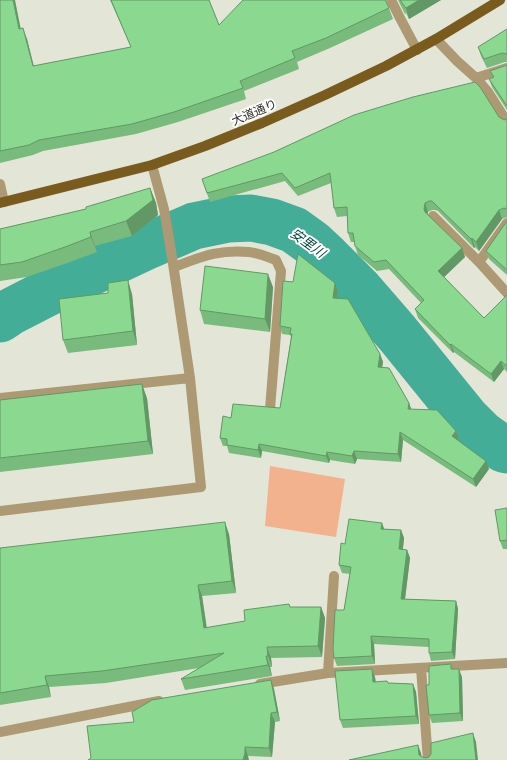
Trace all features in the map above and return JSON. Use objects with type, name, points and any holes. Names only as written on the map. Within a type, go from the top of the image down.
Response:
[{"type":"main road","name":"大道通り","points":[[2,203],[152,165],[262,123],[355,81],[417,50],[500,0]]},
{"type":"street","points":[[391,0],[417,50]]},
{"type":"street","points":[[436,39],[476,78],[488,92],[507,122]]},
{"type":"street","points":[[476,78],[507,68]]},
{"type":"street","points":[[0,511],[201,487],[190,378],[173,262],[164,209],[152,165]]},
{"type":"street","points":[[0,184],[2,203]]},
{"type":"street","points":[[433,216],[479,262],[507,293]]},
{"type":"street","points":[[479,262],[507,223]]},
{"type":"street","points":[[173,262],[229,251],[251,252],[276,260],[281,271],[270,409]]},
{"type":"street","points":[[0,398],[190,378]]},
{"type":"street","points":[[328,673],[334,576]]},
{"type":"street","points":[[250,686],[328,673],[507,663]]},
{"type":"street","points":[[421,668],[428,760]]},
{"type":"street","points":[[0,732],[171,699]]},
{"type":"shaded area","points":[[270,466],[345,479],[336,537],[265,526]]},
{"type":"building","points":[[0,0],[13,0],[19,29],[23,28],[33,66],[131,47],[111,0],[209,0],[219,25],[243,0],[385,0],[389,8],[326,38],[292,51],[295,58],[240,81],[243,88],[174,112],[132,124],[39,140],[29,145],[0,151]]},
{"type":"building","points":[[400,0],[419,0],[406,8]]},
{"type":"building","points":[[507,29],[507,54],[502,53],[484,59],[478,47]]},
{"type":"building","points":[[507,65],[507,106],[489,79],[494,77],[490,71]]},
{"type":"building","points":[[475,82],[480,87],[499,117],[504,120],[507,119],[507,209],[504,208],[499,210],[476,242],[472,238],[471,239],[432,201],[425,203],[424,209],[425,212],[462,248],[438,271],[484,318],[507,295],[507,366],[501,361],[491,374],[451,344],[450,345],[415,309],[424,300],[386,260],[374,262],[355,246],[353,233],[348,233],[347,207],[334,208],[330,173],[295,188],[282,173],[207,193],[202,179],[274,152],[354,115],[413,97]]},
{"type":"building","points":[[150,188],[153,200],[126,221],[90,232],[91,237],[65,247],[22,262],[0,265],[0,229],[86,209],[86,207]]},
{"type":"building","points":[[507,221],[507,270],[486,251]]},
{"type":"building","points":[[298,254],[335,283],[333,298],[348,299],[380,354],[378,367],[389,368],[409,403],[408,409],[437,410],[456,431],[452,436],[486,461],[473,479],[400,432],[398,454],[354,451],[352,456],[327,452],[326,456],[259,444],[258,450],[227,445],[227,439],[220,438],[223,416],[231,418],[233,404],[280,408],[292,334],[290,334],[291,328],[280,326],[283,281],[293,282]]},
{"type":"building","points":[[205,266],[268,274],[265,319],[200,310]]},
{"type":"building","points":[[128,280],[133,331],[63,340],[59,299],[108,293],[108,283]]},
{"type":"building","points":[[142,384],[148,441],[0,458],[0,400]]},
{"type":"building","points":[[507,508],[507,540],[500,541],[495,510]]},
{"type":"building","points":[[349,519],[382,523],[381,529],[401,530],[399,549],[407,550],[401,599],[456,601],[452,652],[429,653],[429,639],[371,636],[372,656],[334,658],[335,610],[344,610],[351,567],[339,565],[341,543],[345,544]]},
{"type":"building","points":[[225,522],[232,581],[198,585],[204,628],[245,621],[244,610],[289,604],[290,607],[321,607],[318,646],[267,647],[268,656],[266,656],[268,665],[181,679],[224,653],[102,671],[45,676],[47,685],[0,693],[0,548]]},
{"type":"building","points":[[451,664],[451,669],[459,669],[460,713],[429,715],[426,685],[429,685],[429,666]]},
{"type":"building","points":[[372,669],[373,682],[387,681],[388,683],[413,684],[416,716],[340,720],[335,671]]},
{"type":"building","points":[[271,680],[277,712],[271,713],[269,748],[245,747],[243,760],[88,760],[91,758],[87,726],[134,722],[132,712],[152,700]]},
{"type":"building","points":[[473,733],[476,760],[349,760],[418,745],[419,755],[426,758],[431,754],[431,743]]},
{"type":"waterway","name":"安里川","points":[[0,319],[12,311],[49,292],[194,226],[228,219],[251,218],[272,222],[294,230],[312,243],[327,257],[358,288],[397,333],[466,418],[482,434],[503,449],[507,450]]}]
